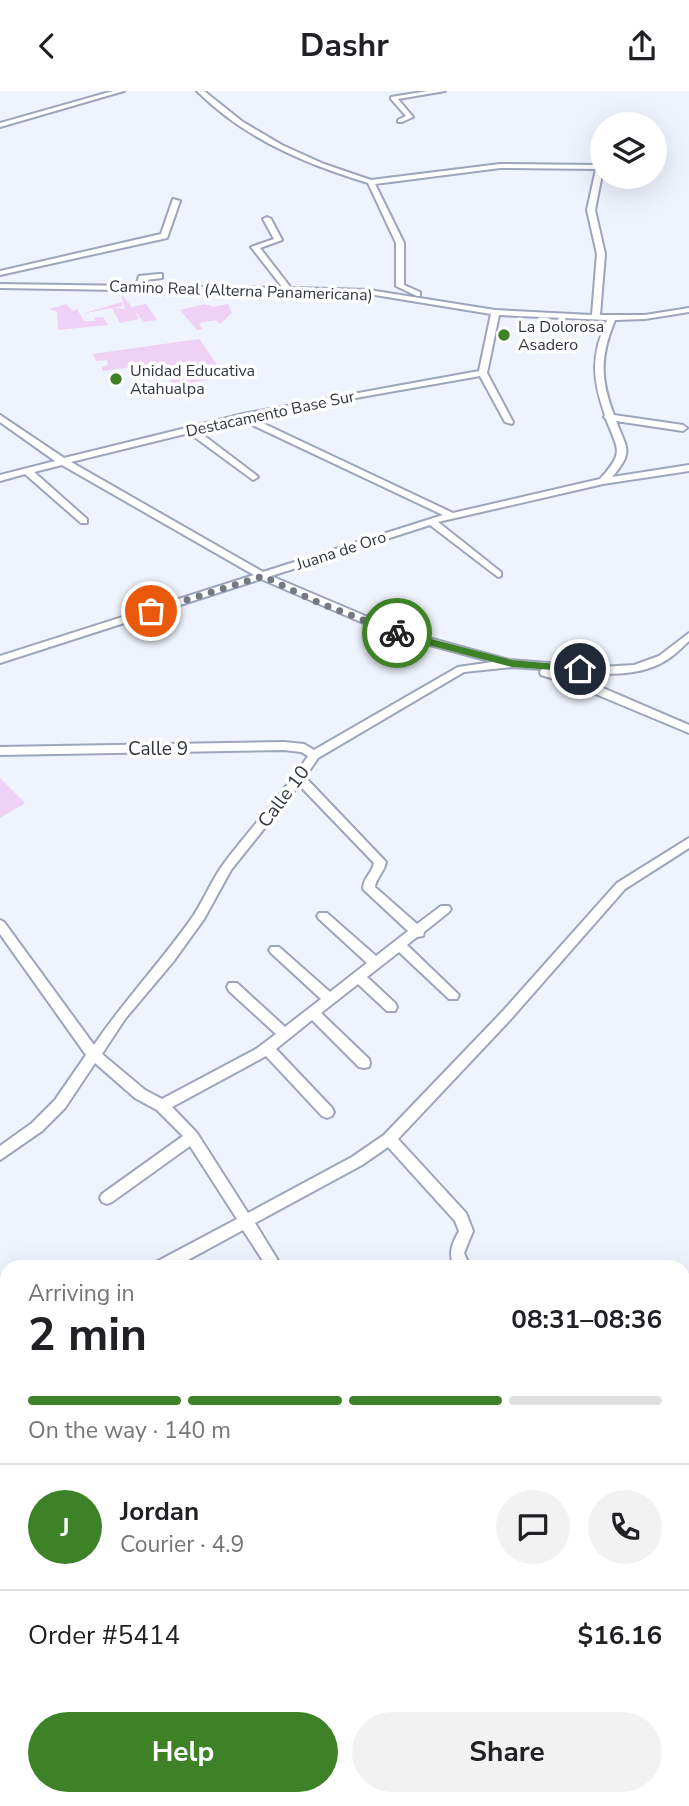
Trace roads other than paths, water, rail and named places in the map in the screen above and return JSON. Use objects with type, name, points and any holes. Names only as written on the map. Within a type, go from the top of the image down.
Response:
[{"type":"street","points":[[0,125],[121,91]]},
{"type":"street","points":[[200,91],[253,134],[317,165],[371,181],[500,166],[590,167]]},
{"type":"street","points":[[400,121],[411,117],[393,98],[438,91]]},
{"type":"street","points":[[371,181],[400,243],[400,286],[433,302]]},
{"type":"street","points":[[594,189],[591,210],[601,254],[596,317]]},
{"type":"street","points":[[0,273],[164,236],[176,201]]},
{"type":"street","points":[[267,219],[278,240],[255,247],[287,288]]},
{"type":"street","points":[[140,287],[142,278],[159,276]]},
{"type":"street","name":"Camino Real (Alterna Panamericana)","points":[[0,286],[287,288],[369,292],[495,312],[612,318],[689,310]]},
{"type":"street","points":[[495,312],[483,373],[509,422]]},
{"type":"street","points":[[603,481],[621,461],[623,452],[597,381],[603,336],[612,318]]},
{"type":"street","name":"Destacamento Base Sur","points":[[0,478],[242,417],[483,373]]},
{"type":"street","points":[[242,417],[454,517]]},
{"type":"street","points":[[608,417],[683,428]]},
{"type":"street","points":[[0,418],[62,461],[263,576],[393,632],[578,681],[689,730]]},
{"type":"street","points":[[189,429],[253,477]]},
{"type":"street","name":"Juana de Oro","points":[[0,660],[431,521],[603,481],[689,468]]},
{"type":"street","points":[[27,471],[84,521]]},
{"type":"street","points":[[431,521],[498,574]]},
{"type":"street","name":"Calle 10","points":[[0,1154],[49,1117],[93,1054],[200,916],[227,867],[299,779],[314,755],[462,669],[512,663],[601,671],[635,669],[663,658],[689,636]]},
{"type":"street","name":"Calle 9","points":[[0,751],[284,746],[304,748],[314,755]]},
{"type":"street","points":[[299,779],[380,862],[378,871],[369,881],[369,889],[419,933]]},
{"type":"street","points":[[174,1260],[357,1161],[388,1139],[506,1016],[621,886],[689,842]]},
{"type":"street","points":[[162,1107],[267,1048],[419,933],[445,909]]},
{"type":"street","points":[[323,916],[377,964]]},
{"type":"street","points":[[0,925],[93,1054],[140,1094],[162,1107],[192,1136],[271,1260]]},
{"type":"street","points":[[400,946],[453,995]]},
{"type":"street","points":[[275,950],[330,1000]]},
{"type":"street","points":[[359,978],[391,1007]]},
{"type":"street","points":[[233,987],[285,1035]]},
{"type":"street","points":[[313,1013],[364,1063]]},
{"type":"street","points":[[267,1048],[327,1112]]},
{"type":"street","points":[[107,1198],[192,1136]]},
{"type":"street","points":[[388,1139],[465,1223],[466,1231],[457,1249],[459,1260]]},
{"type":"place","name":"La Dolorosa Asadero","points":[[504,335]]},
{"type":"place","name":"Unidad Educativa Atahualpa","points":[[116,379]]}]
